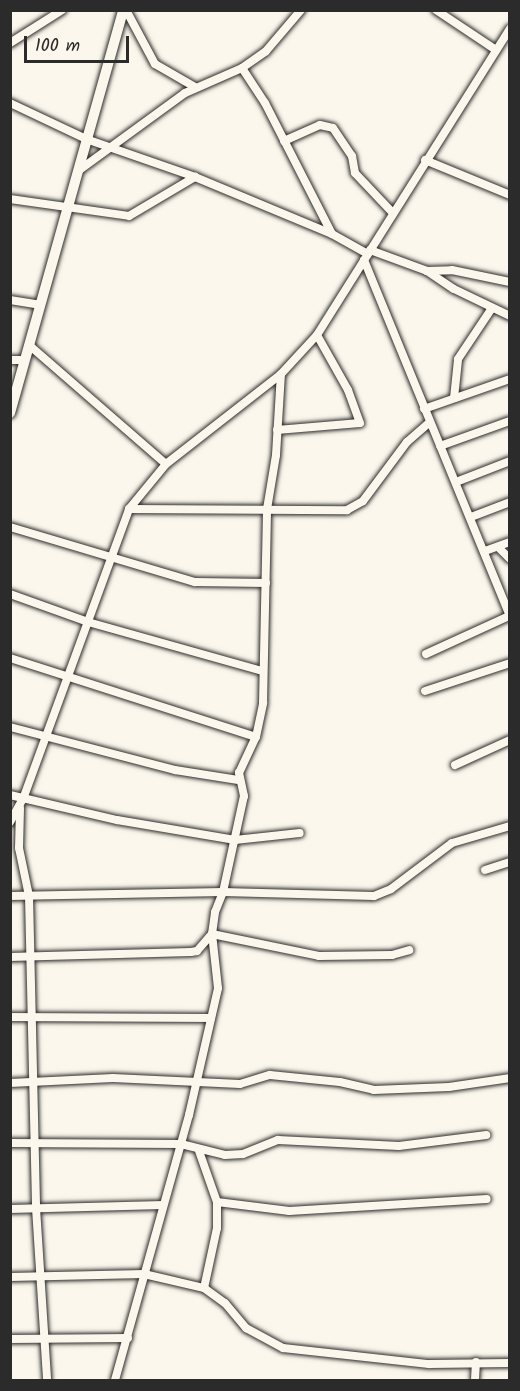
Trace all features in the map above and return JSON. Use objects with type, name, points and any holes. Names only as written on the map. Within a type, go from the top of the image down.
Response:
[{"type":"street","points":[[10,43],[50,13],[62,10]]},
{"type":"street","points":[[124,10],[155,64],[195,87]]},
{"type":"street","points":[[11,411],[68,207],[74,174],[124,10]]},
{"type":"street","points":[[74,174],[195,87],[242,68],[266,51],[301,10]]},
{"type":"street","points":[[436,10],[496,50]]},
{"type":"street","points":[[10,822],[22,803],[88,622],[109,557],[129,509],[166,464],[281,374],[317,335],[510,29]]},
{"type":"street","points":[[242,68],[284,141],[332,234]]},
{"type":"street","points":[[10,103],[86,139],[195,177],[332,234],[367,255],[427,271],[510,316]]},
{"type":"street","points":[[284,141],[320,125],[333,128],[352,156],[355,173],[393,213]]},
{"type":"street","points":[[426,160],[510,195]]},
{"type":"street","points":[[10,199],[129,216],[195,177]]},
{"type":"street","points":[[367,255],[424,409],[471,516],[509,616],[426,654]]},
{"type":"street","points":[[427,271],[452,270],[510,282]]},
{"type":"street","points":[[10,300],[40,305]]},
{"type":"street","points":[[454,398],[458,359],[492,308]]},
{"type":"street","points":[[277,430],[360,423],[348,390],[317,335]]},
{"type":"street","points":[[29,345],[166,464]]},
{"type":"street","points":[[10,360],[25,360]]},
{"type":"street","points":[[115,1380],[181,1144],[218,988],[212,934],[215,912],[223,892],[244,796],[238,780],[256,737],[263,703],[262,671],[267,625],[267,509],[281,374]]},
{"type":"street","points":[[424,409],[510,379]]},
{"type":"street","points":[[440,446],[510,421]]},
{"type":"street","points":[[129,509],[267,509],[297,512],[347,510],[363,501],[407,442],[430,422]]},
{"type":"street","points":[[456,482],[510,461]]},
{"type":"street","points":[[471,516],[510,502]]},
{"type":"street","points":[[10,527],[195,582],[266,583]]},
{"type":"street","points":[[485,551],[510,542]]},
{"type":"street","points":[[498,547],[510,559]]},
{"type":"street","points":[[10,594],[88,622],[262,671]]},
{"type":"street","points":[[10,658],[256,737]]},
{"type":"street","points":[[426,691],[510,663]]},
{"type":"street","points":[[10,727],[175,770],[238,780]]},
{"type":"street","points":[[455,765],[510,740]]},
{"type":"street","points":[[10,795],[22,803],[235,840],[300,833]]},
{"type":"street","points":[[22,803],[19,848],[29,896],[36,1208],[47,1380]]},
{"type":"street","points":[[10,896],[223,892],[382,894],[452,843],[510,826]]},
{"type":"street","points":[[10,843],[19,848]]},
{"type":"street","points":[[485,870],[510,862]]},
{"type":"street","points":[[212,934],[319,956],[381,956],[409,950]]},
{"type":"street","points":[[10,957],[191,952],[201,947],[212,934]]},
{"type":"street","points":[[10,1017],[211,1018]]},
{"type":"street","points":[[10,1083],[113,1078],[240,1084],[270,1075],[374,1090],[459,1086],[510,1078]]},
{"type":"street","points":[[10,1143],[181,1144],[199,1151],[243,1154],[278,1140],[399,1146],[486,1135]]},
{"type":"street","points":[[199,1151],[217,1202],[216,1228],[204,1288]]},
{"type":"street","points":[[217,1202],[289,1211],[487,1199]]},
{"type":"street","points":[[10,1209],[163,1204]]},
{"type":"street","points":[[10,1277],[144,1274],[204,1288],[225,1303],[246,1328],[283,1348],[429,1364],[510,1363]]},
{"type":"street","points":[[10,1340],[128,1338]]},
{"type":"street","points":[[475,1380],[476,1362]]}]
